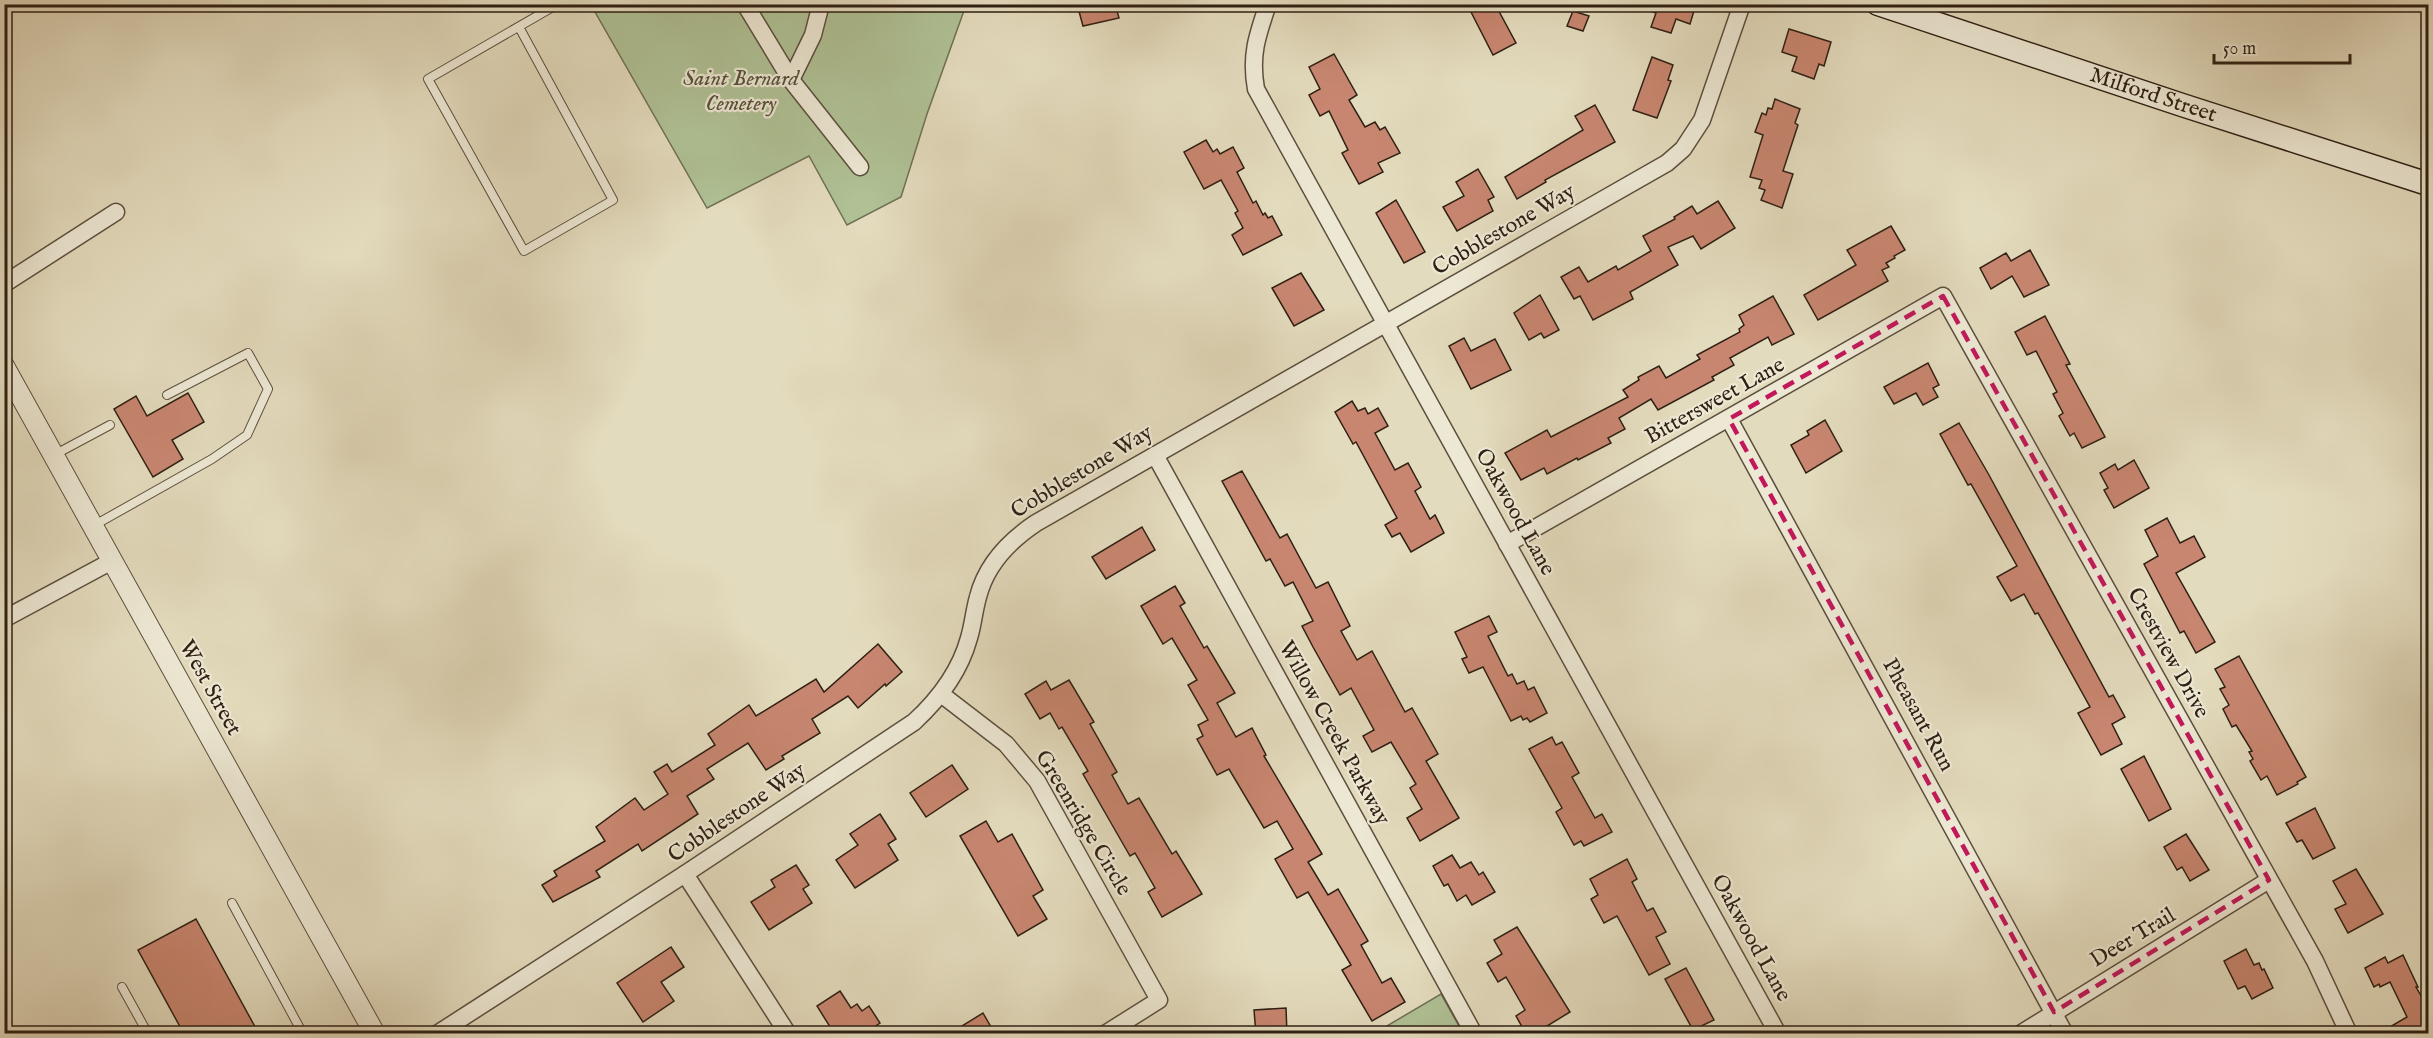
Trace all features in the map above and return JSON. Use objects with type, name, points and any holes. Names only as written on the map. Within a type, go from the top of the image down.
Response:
[{"type":"main road","name":"Milford Street","points":[[1878,4],[2428,184]]},
{"type":"street","points":[[745,4],[791,80],[860,167]]},
{"type":"street","points":[[791,80],[813,35],[821,4]]},
{"type":"street","name":"Oakwood Lane","points":[[1268,4],[1253,53],[1252,70],[1256,89],[1778,1034]]},
{"type":"street","name":"Cobblestone Way","points":[[437,1034],[686,874],[900,732],[928,709],[941,694],[957,668],[969,639],[978,595],[988,571],[1001,552],[1017,536],[1036,523],[1667,163],[1683,149],[1702,120],[1742,4]]},
{"type":"street","points":[[4,284],[116,212]]},
{"type":"street","name":"Bittersweet Lane","points":[[1507,544],[1944,296]]},
{"type":"street","name":"Crestview Drive","points":[[1944,296],[2315,961],[2349,1034]]},
{"type":"street","name":"West Street","points":[[4,366],[375,1034]]},
{"type":"street","name":"Pheasant Run","points":[[1729,419],[2065,1034]]},
{"type":"street","name":"Willow Creek Parkway","points":[[1155,455],[1474,1034]]},
{"type":"street","points":[[4,619],[112,561]]},
{"type":"street","name":"Greenridge Circle","points":[[941,694],[1006,744],[1038,781],[1159,1000],[1105,1034]]},
{"type":"street","points":[[686,874],[788,1034]]},
{"type":"street","name":"Deer Trail","points":[[2020,1034],[2269,880]]},
{"type":"lane","points":[[519,27],[613,200],[524,251],[428,79],[558,4]]},
{"type":"lane","points":[[92,526],[212,459],[247,435],[268,389],[248,353],[167,395]]},
{"type":"lane","points":[[53,455],[110,425]]},
{"type":"lane","points":[[232,903],[303,1034]]},
{"type":"lane","points":[[122,987],[148,1034]]},
{"type":"highlighted area","points":[[1943,296],[2269,880],[2054,1012],[1729,419]]},
{"type":"green space","name":"Saint Bernard Cemetery","points":[[591,5],[966,5],[927,114],[901,197],[847,225],[809,156],[707,208]]},
{"type":"green space","points":[[1441,994],[1463,1033],[1375,1033]]},
{"type":"building","points":[[1077,4],[1115,4],[1119,18],[1083,26]]},
{"type":"building","points":[[1480,4],[1495,4],[1516,43],[1493,55],[1470,10]]},
{"type":"building","points":[[1641,4],[1696,4],[1690,24],[1676,19],[1671,33],[1651,27],[1656,13],[1640,8]]},
{"type":"building","points":[[1573,11],[1589,16],[1583,31],[1567,26]]},
{"type":"building","points":[[1789,29],[1831,42],[1824,66],[1819,64],[1814,79],[1792,71],[1797,57],[1782,52]]},
{"type":"building","points":[[1334,54],[1357,95],[1349,100],[1365,127],[1375,122],[1380,130],[1385,127],[1400,153],[1378,163],[1383,172],[1359,184],[1342,153],[1348,150],[1329,111],[1320,116],[1309,95],[1320,89],[1309,67]]},
{"type":"building","points":[[1652,57],[1673,65],[1668,80],[1671,81],[1657,118],[1633,110]]},
{"type":"building","points":[[1775,99],[1800,109],[1795,123],[1798,125],[1783,171],[1793,174],[1782,208],[1761,200],[1765,190],[1759,188],[1762,180],[1750,177],[1763,135],[1755,132],[1762,113],[1766,115],[1768,108],[1772,109]]},
{"type":"building","points":[[1595,105],[1615,142],[1545,180],[1546,182],[1517,199],[1505,177],[1583,130],[1575,116]]},
{"type":"building","points":[[1206,140],[1213,152],[1217,149],[1220,154],[1233,147],[1244,168],[1237,172],[1253,203],[1256,201],[1263,215],[1265,213],[1268,218],[1272,216],[1282,235],[1243,255],[1232,235],[1243,228],[1235,213],[1238,211],[1221,180],[1204,189],[1184,152]]},
{"type":"building","points":[[1478,169],[1494,197],[1488,200],[1493,211],[1457,231],[1443,207],[1464,196],[1456,182]]},
{"type":"building","points":[[1396,200],[1425,252],[1404,263],[1376,213]]},
{"type":"building","points":[[1718,201],[1735,228],[1701,249],[1693,236],[1668,247],[1678,265],[1630,292],[1633,299],[1593,320],[1580,296],[1574,299],[1561,277],[1579,267],[1588,282],[1616,266],[1618,270],[1651,251],[1643,236],[1675,219],[1674,217],[1692,206],[1697,214]]},
{"type":"building","points":[[1891,226],[1905,250],[1894,256],[1895,258],[1886,263],[1889,267],[1882,270],[1888,281],[1818,320],[1804,295],[1856,265],[1847,250]]},
{"type":"building","points":[[2030,250],[2049,285],[2024,297],[2012,276],[1991,289],[1980,268],[2006,253],[2011,261]]},
{"type":"building","points":[[1301,273],[1324,310],[1294,326],[1272,288]]},
{"type":"building","points":[[1540,295],[1559,330],[1544,338],[1541,333],[1529,340],[1514,313]]},
{"type":"building","points":[[1773,296],[1794,334],[1772,345],[1768,337],[1730,358],[1734,365],[1712,377],[1714,380],[1658,410],[1651,399],[1619,418],[1625,429],[1608,438],[1611,443],[1547,474],[1544,468],[1521,480],[1505,453],[1547,430],[1551,437],[1628,397],[1623,390],[1639,380],[1638,377],[1659,366],[1666,378],[1700,359],[1697,355],[1740,332],[1739,329],[1744,325],[1739,315]]},
{"type":"building","points":[[2045,316],[2070,364],[2066,365],[2105,437],[2082,448],[2074,433],[2070,436],[2059,416],[2063,413],[2053,394],[2057,392],[2036,351],[2027,355],[2015,332]]},
{"type":"building","points":[[1464,338],[1471,351],[1495,339],[1511,370],[1471,389],[1449,346]]},
{"type":"building","points":[[1928,363],[1939,385],[1933,388],[1938,397],[1923,405],[1916,393],[1894,404],[1884,387]]},
{"type":"building","points":[[188,393],[204,422],[172,440],[183,459],[153,477],[114,409],[136,396],[147,416]]},
{"type":"building","points":[[1352,401],[1358,411],[1365,408],[1368,414],[1378,408],[1388,426],[1375,433],[1395,470],[1408,463],[1421,487],[1415,491],[1430,519],[1435,515],[1444,533],[1411,552],[1400,533],[1392,537],[1385,525],[1397,518],[1356,442],[1353,444],[1335,412]]},
{"type":"building","points":[[1825,420],[1842,451],[1806,473],[1791,445],[1809,435],[1807,431]]},
{"type":"building","points":[[1959,423],[2109,697],[2113,695],[2125,717],[2112,724],[2122,744],[2101,755],[2078,713],[2090,707],[2038,613],[2035,614],[2024,594],[2011,601],[1997,577],[2017,566],[1940,434]]},
{"type":"building","points":[[2134,460],[2149,488],[2114,508],[2104,490],[2108,488],[2100,473],[2115,464],[2118,470]]},
{"type":"building","points":[[1242,471],[1280,538],[1287,534],[1316,588],[1328,582],[1350,626],[1341,631],[1357,660],[1372,651],[1405,712],[1412,708],[1438,754],[1426,761],[1459,818],[1420,841],[1407,818],[1422,809],[1410,788],[1416,784],[1391,742],[1372,752],[1363,736],[1374,730],[1351,688],[1340,695],[1313,647],[1302,626],[1313,621],[1293,582],[1285,586],[1270,559],[1266,561],[1222,481]]},
{"type":"building","points":[[2167,518],[2180,543],[2194,536],[2205,557],[2176,573],[2215,642],[2196,653],[2184,631],[2180,633],[2144,564],[2158,556],[2145,530]]},
{"type":"building","points":[[1142,527],[1155,550],[1106,579],[1092,557]]},
{"type":"building","points":[[1175,586],[1185,603],[1180,606],[1204,648],[1207,646],[1235,693],[1217,703],[1236,737],[1252,728],[1266,755],[1264,756],[1322,854],[1308,862],[1328,895],[1338,889],[1368,941],[1361,945],[1382,983],[1391,978],[1405,1002],[1372,1021],[1342,970],[1351,965],[1308,892],[1297,898],[1275,859],[1293,849],[1277,821],[1264,828],[1229,769],[1217,775],[1197,739],[1203,736],[1198,725],[1208,720],[1188,685],[1197,680],[1172,638],[1163,644],[1141,606]]},
{"type":"building","points":[[1489,616],[1497,632],[1488,636],[1508,676],[1512,674],[1517,684],[1524,681],[1528,690],[1534,687],[1547,713],[1530,722],[1527,718],[1523,720],[1521,716],[1511,721],[1483,667],[1469,673],[1462,659],[1467,657],[1455,632]]},
{"type":"building","points":[[878,644],[902,672],[886,686],[885,684],[858,708],[848,696],[812,719],[820,733],[782,756],[784,759],[766,770],[748,743],[707,769],[714,779],[687,796],[698,814],[642,851],[638,844],[596,871],[600,877],[553,902],[542,885],[557,876],[554,871],[605,841],[596,827],[635,798],[644,810],[668,794],[654,772],[667,764],[672,772],[715,745],[708,734],[749,705],[756,716],[816,679],[824,692]]},
{"type":"building","points":[[2239,656],[2306,777],[2277,795],[2267,776],[2261,780],[2250,761],[2253,759],[2249,752],[2252,751],[2236,725],[2232,727],[2223,709],[2229,705],[2220,689],[2225,687],[2215,669]]},
{"type":"building","points":[[1069,680],[1094,722],[1090,724],[1117,772],[1112,775],[1128,804],[1139,798],[1172,854],[1176,851],[1202,894],[1162,917],[1148,892],[1155,888],[1135,853],[1130,856],[1083,774],[1088,771],[1062,727],[1059,729],[1050,713],[1040,719],[1025,694],[1046,681],[1051,690]]},
{"type":"building","points":[[1552,737],[1556,745],[1562,742],[1579,773],[1572,777],[1595,818],[1602,814],[1612,832],[1584,846],[1581,841],[1574,845],[1556,812],[1562,808],[1529,749]]},
{"type":"building","points":[[2144,756],[2171,809],[2149,821],[2121,769]]},
{"type":"building","points":[[952,765],[968,789],[926,817],[910,793]]},
{"type":"building","points":[[2315,808],[2335,848],[2313,859],[2302,840],[2297,842],[2286,823]]},
{"type":"building","points":[[880,814],[896,839],[888,844],[898,860],[855,888],[836,860],[858,845],[850,834]]},
{"type":"building","points":[[986,821],[998,842],[1012,834],[1043,890],[1033,896],[1047,919],[1018,936],[960,836]]},
{"type":"building","points":[[2186,834],[2209,870],[2190,881],[2182,867],[2177,870],[2164,847]]},
{"type":"building","points":[[1452,855],[1460,868],[1471,862],[1479,875],[1483,872],[1495,892],[1472,905],[1466,895],[1457,901],[1448,884],[1444,886],[1433,866]]},
{"type":"building","points":[[1627,859],[1637,879],[1632,882],[1647,911],[1653,908],[1666,932],[1656,937],[1670,964],[1649,975],[1617,916],[1604,923],[1591,899],[1598,895],[1590,879]]},
{"type":"building","points":[[796,865],[809,885],[803,889],[812,903],[769,930],[751,902],[775,887],[771,880]]},
{"type":"building","points":[[2356,869],[2383,914],[2348,933],[2335,909],[2346,904],[2333,881]]},
{"type":"building","points":[[196,919],[259,1034],[184,1034],[138,950]]},
{"type":"building","points":[[1517,927],[1570,1012],[1534,1034],[1526,1034],[1516,1016],[1525,1010],[1506,977],[1498,982],[1487,963],[1502,954],[1494,940]]},
{"type":"building","points":[[671,947],[684,967],[661,982],[674,1001],[643,1022],[617,983]]},
{"type":"building","points":[[2246,949],[2254,965],[2259,963],[2262,970],[2264,969],[2273,988],[2252,999],[2245,986],[2238,989],[2224,961]]},
{"type":"building","points":[[2403,955],[2418,987],[2416,987],[2428,1008],[2428,1034],[2378,1034],[2407,1017],[2390,982],[2374,987],[2365,968],[2385,957],[2388,963]]},
{"type":"building","points":[[1686,968],[1714,1020],[1693,1030],[1665,979]]},
{"type":"building","points":[[840,991],[851,1008],[857,1004],[862,1011],[869,1006],[880,1023],[864,1034],[840,1034],[836,1027],[832,1030],[817,1006]]},
{"type":"building","points":[[1286,1008],[1287,1034],[1256,1034],[1254,1010]]},
{"type":"building","points":[[983,1013],[995,1034],[949,1034]]}]
